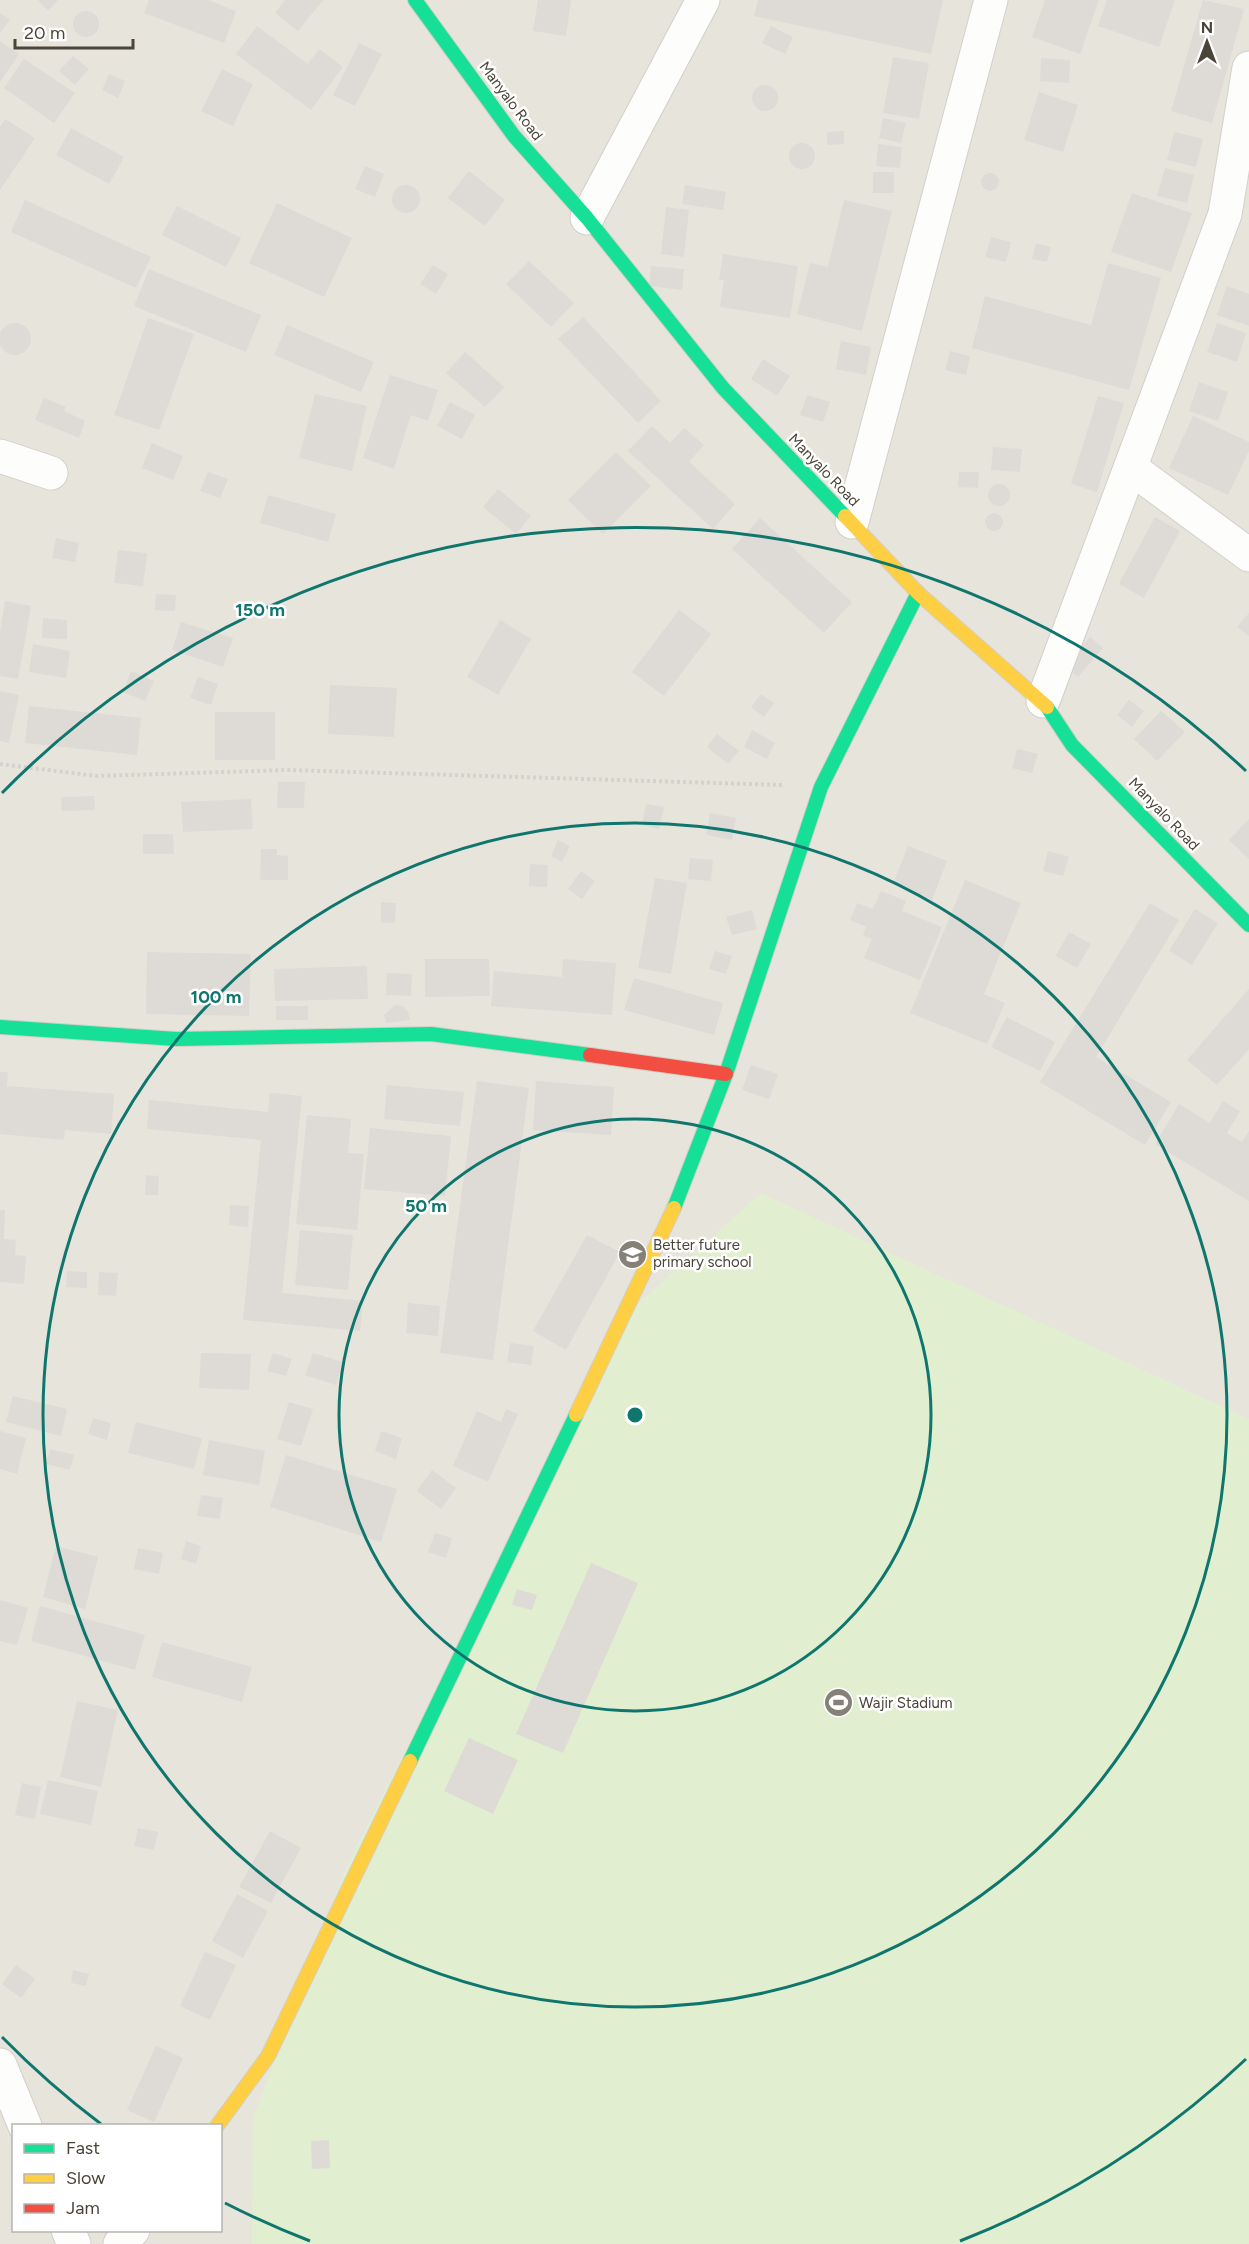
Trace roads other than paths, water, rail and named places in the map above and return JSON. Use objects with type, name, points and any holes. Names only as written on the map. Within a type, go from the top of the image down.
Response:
[{"type":"street","name":"Manyalo Road","points":[[415,0],[514,136],[587,218],[723,388],[918,593],[1044,701],[1072,745],[1249,925]]},
{"type":"street","points":[[587,218],[703,0]]},
{"type":"street","points":[[852,522],[991,0]]},
{"type":"street","points":[[1044,701],[1225,214],[1249,68]]},
{"type":"street","points":[[0,456],[51,473]]},
{"type":"street","points":[[1131,468],[1249,555]]},
{"type":"street","points":[[218,2124],[268,2056],[667,1225],[726,1074],[821,787],[918,593]]},
{"type":"street","points":[[0,1027],[176,1039],[431,1034],[726,1074]]},
{"type":"street","points":[[0,2065],[24,2124]]},
{"type":"street","points":[[120,2244],[132,2232]]},
{"type":"place","name":"Better future primary school","points":[[632,1254]]},
{"type":"place","name":"Wajir Stadium","points":[[838,1703]]}]
